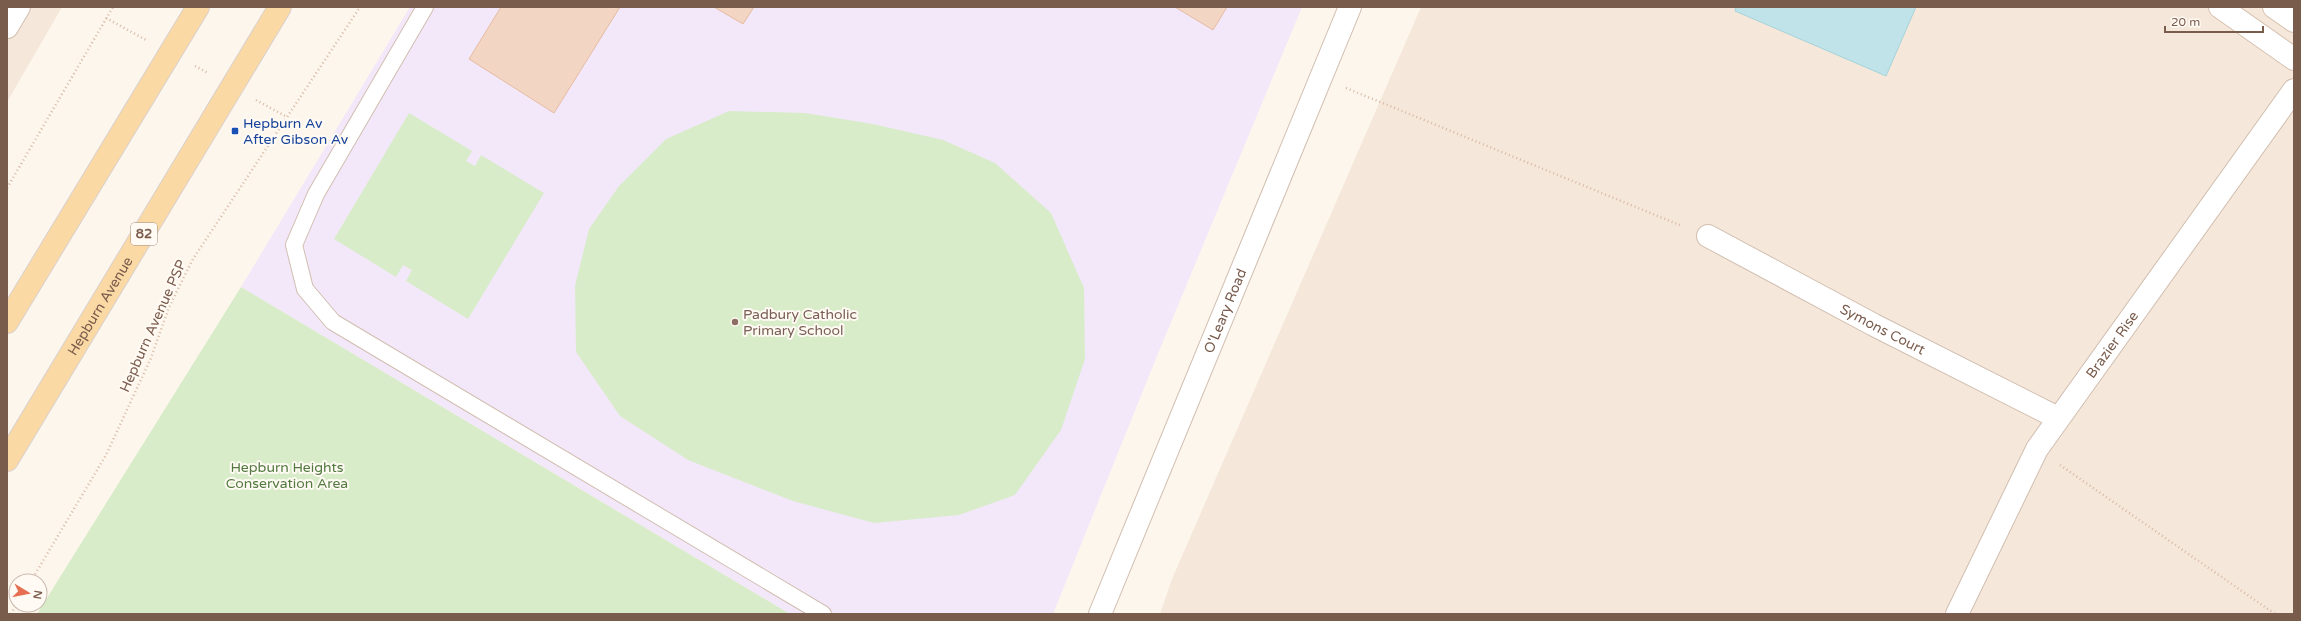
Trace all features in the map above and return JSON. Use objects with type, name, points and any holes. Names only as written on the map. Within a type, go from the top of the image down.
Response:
[{"type":"main road","points":[[7,322],[198,7]]},
{"type":"main road","name":"Hepburn Avenue","points":[[7,460],[280,7]]},
{"type":"street","points":[[7,27],[19,7]]},
{"type":"street","name":"O'Leary Road","points":[[1100,614],[1350,7]]},
{"type":"street","points":[[2220,7],[2294,59]]},
{"type":"street","points":[[2274,7],[2294,20]]},
{"type":"street","name":"Brazier Rise","points":[[1956,614],[2037,449],[2294,90]]},
{"type":"street","name":"Symons Court","points":[[1708,236],[1874,326],[2058,418]]},
{"type":"lane","points":[[425,7],[316,194],[294,245],[305,289],[333,322],[823,614]]},
{"type":"path","points":[[7,188],[113,7]]},
{"type":"path","name":"Hepburn Avenue PSP","points":[[36,573],[106,455],[151,358],[169,307],[193,259],[360,7]]},
{"type":"path","points":[[1321,78],[1708,236]]},
{"type":"path","points":[[2037,449],[2275,614]]},
{"type":"shaded area","points":[[7,7],[62,7],[7,102]]},
{"type":"shaded area","name":"Padbury Catholic Primary School","points":[[410,7],[1302,7],[1157,356],[1053,614],[790,614],[241,287]]},
{"type":"shaded area","points":[[1421,7],[2294,7],[2294,614],[1160,614],[1172,579]]},
{"type":"green space","points":[[729,111],[805,113],[873,124],[943,140],[995,163],[1051,213],[1084,288],[1085,359],[1061,430],[1015,495],[959,515],[874,523],[793,501],[688,460],[620,416],[576,352],[575,286],[589,229],[619,186],[666,139]]},
{"type":"green space","points":[[409,113],[472,151],[466,161],[475,166],[481,155],[544,193],[468,319],[406,281],[412,270],[403,265],[396,277],[334,239]]},
{"type":"green space","name":"Hepburn Heights Conservation Area","points":[[241,287],[790,614],[37,614],[48,613],[48,596]]},
{"type":"water","points":[[1736,7],[1916,7],[1886,76],[1735,11]]},
{"type":"building","points":[[501,7],[620,7],[554,113],[469,59]]},
{"type":"building","points":[[714,7],[754,7],[743,24]]},
{"type":"building","points":[[1175,7],[1227,7],[1213,30]]},
{"type":"place","name":"Hepburn Av After Gibson Av","points":[[235,131]]},
{"type":"place","name":"Padbury Catholic Primary School","points":[[735,322]]}]
